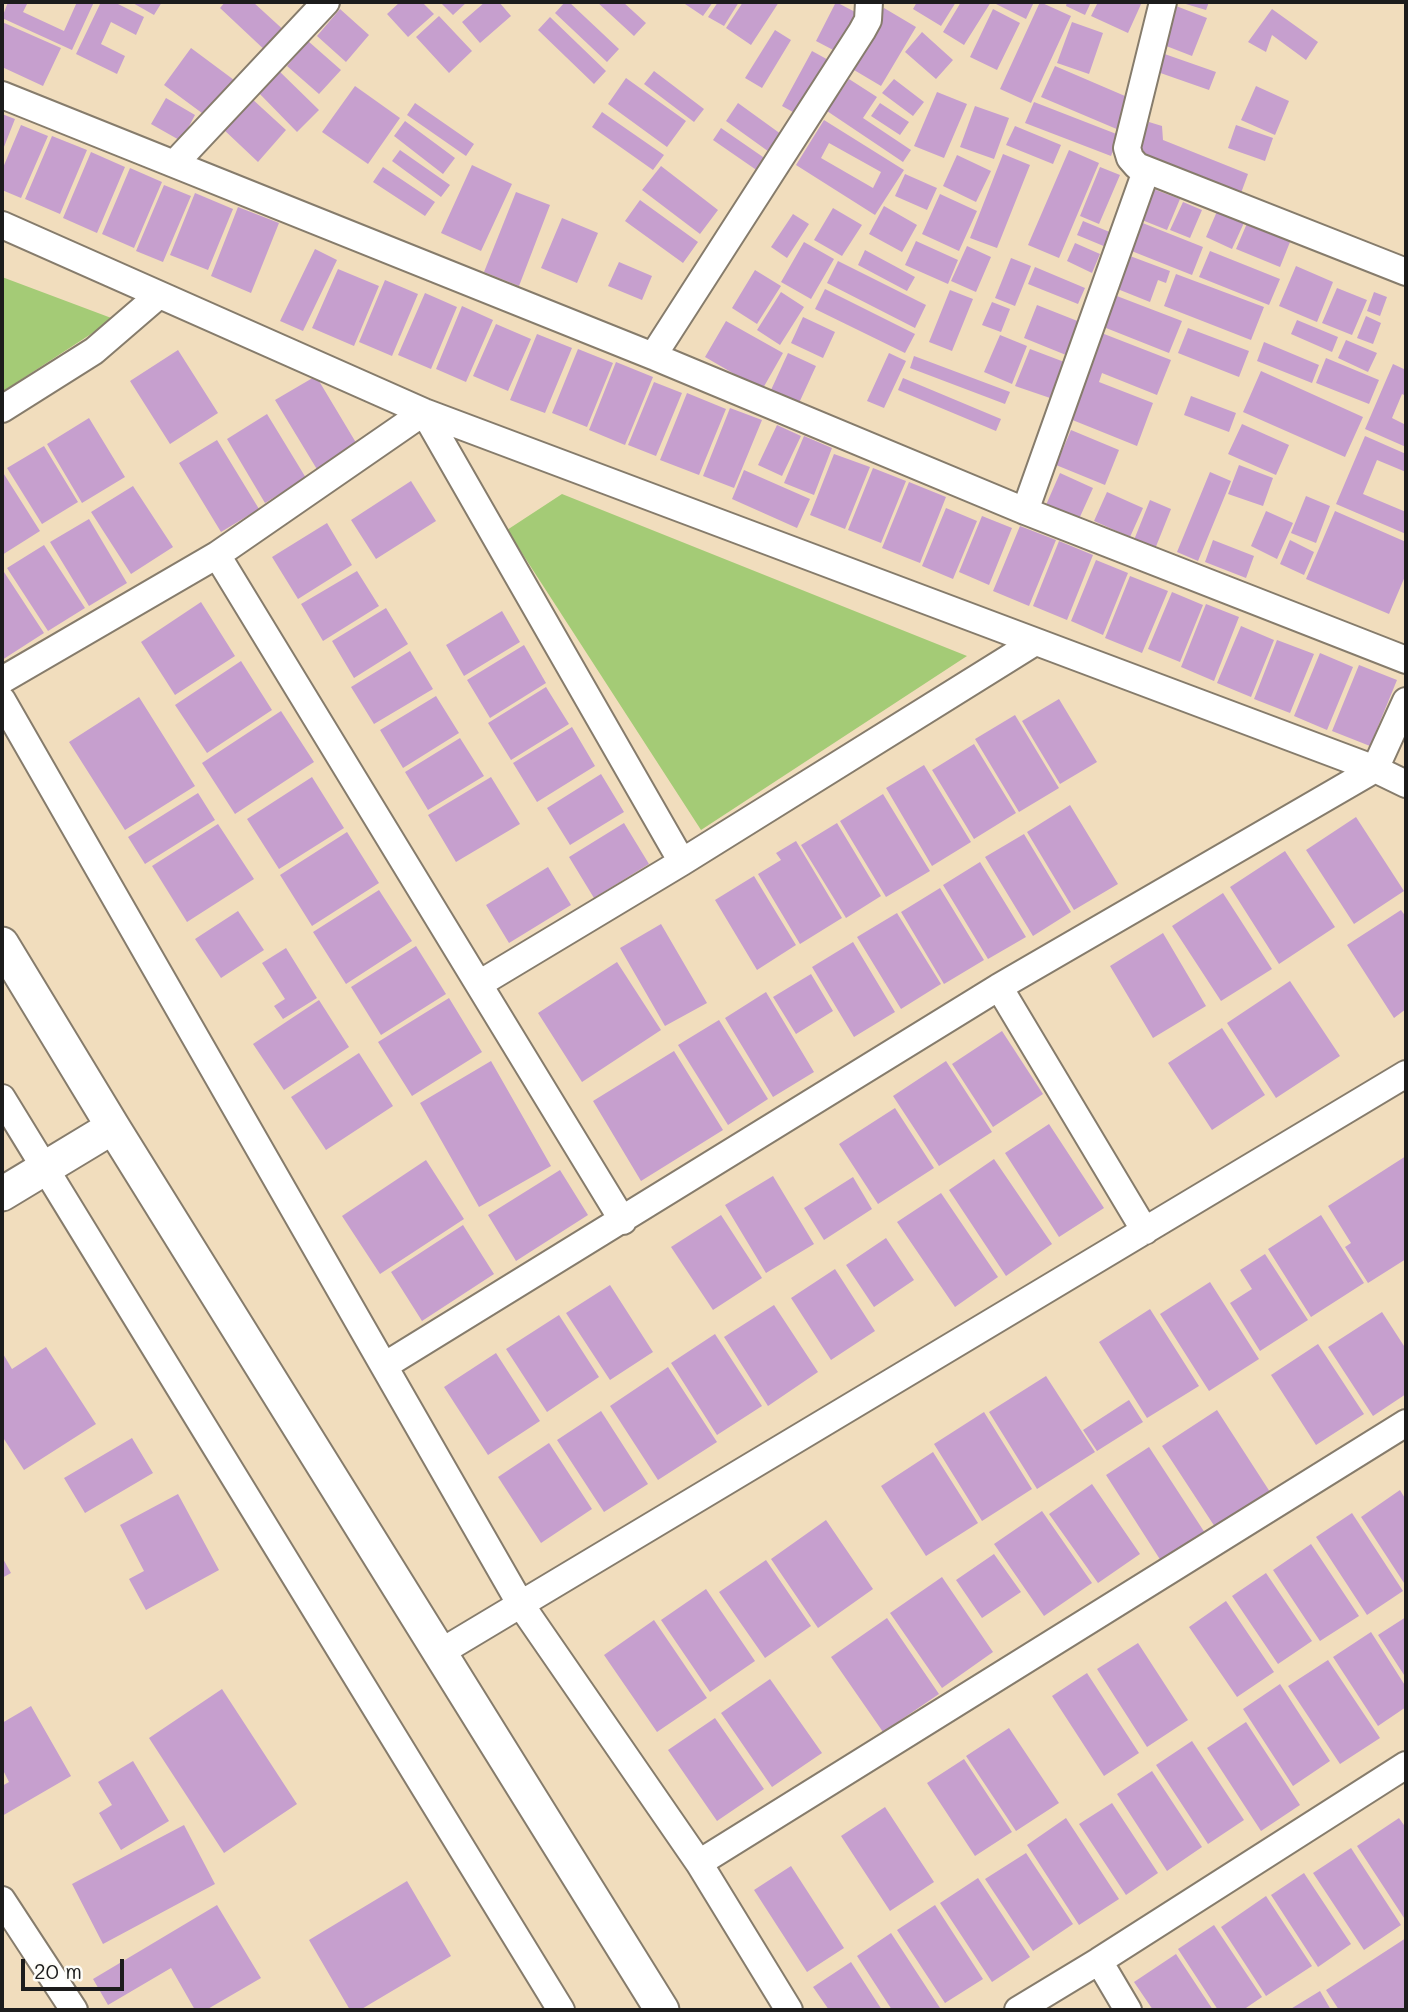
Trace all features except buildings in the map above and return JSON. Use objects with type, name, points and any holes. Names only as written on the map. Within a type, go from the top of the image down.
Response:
[{"type":"street","points":[[175,163],[326,2]]},
{"type":"street","points":[[1163,2],[1127,148],[1130,158],[1137,166],[1406,272]]},
{"type":"street","points":[[653,356],[862,31],[868,20],[864,3]]},
{"type":"street","points":[[2,95],[653,356],[1025,511],[1406,660]]},
{"type":"street","points":[[1025,511],[1146,171]]},
{"type":"street","points":[[2,225],[424,412],[1375,769],[1406,784]]},
{"type":"street","points":[[2,409],[94,351],[159,295]]},
{"type":"street","points":[[2,680],[217,555],[424,412]]},
{"type":"street","points":[[424,412],[682,862]]},
{"type":"street","points":[[217,555],[624,1220]]},
{"type":"street","points":[[479,984],[682,862],[1035,642]]},
{"type":"street","points":[[2,700],[522,1605],[699,1863],[789,2010]]},
{"type":"street","points":[[384,1366],[999,987],[1375,769],[1406,701]]},
{"type":"street","points":[[2,944],[662,2010]]},
{"type":"street","points":[[999,987],[1145,1231]]},
{"type":"street","points":[[441,1652],[1406,1075]]},
{"type":"street","points":[[2,1098],[561,2010]]},
{"type":"street","points":[[2,1195],[113,1127]]},
{"type":"street","points":[[699,1863],[1406,1423]]},
{"type":"street","points":[[1018,2010],[1406,1765]]},
{"type":"street","points":[[2,1900],[74,2010]]},
{"type":"street","points":[[1099,1961],[1128,2010]]},
{"type":"green space","points":[[2,277],[114,319],[2,392]]},
{"type":"green space","points":[[562,494],[967,656],[701,830],[507,530]]}]
